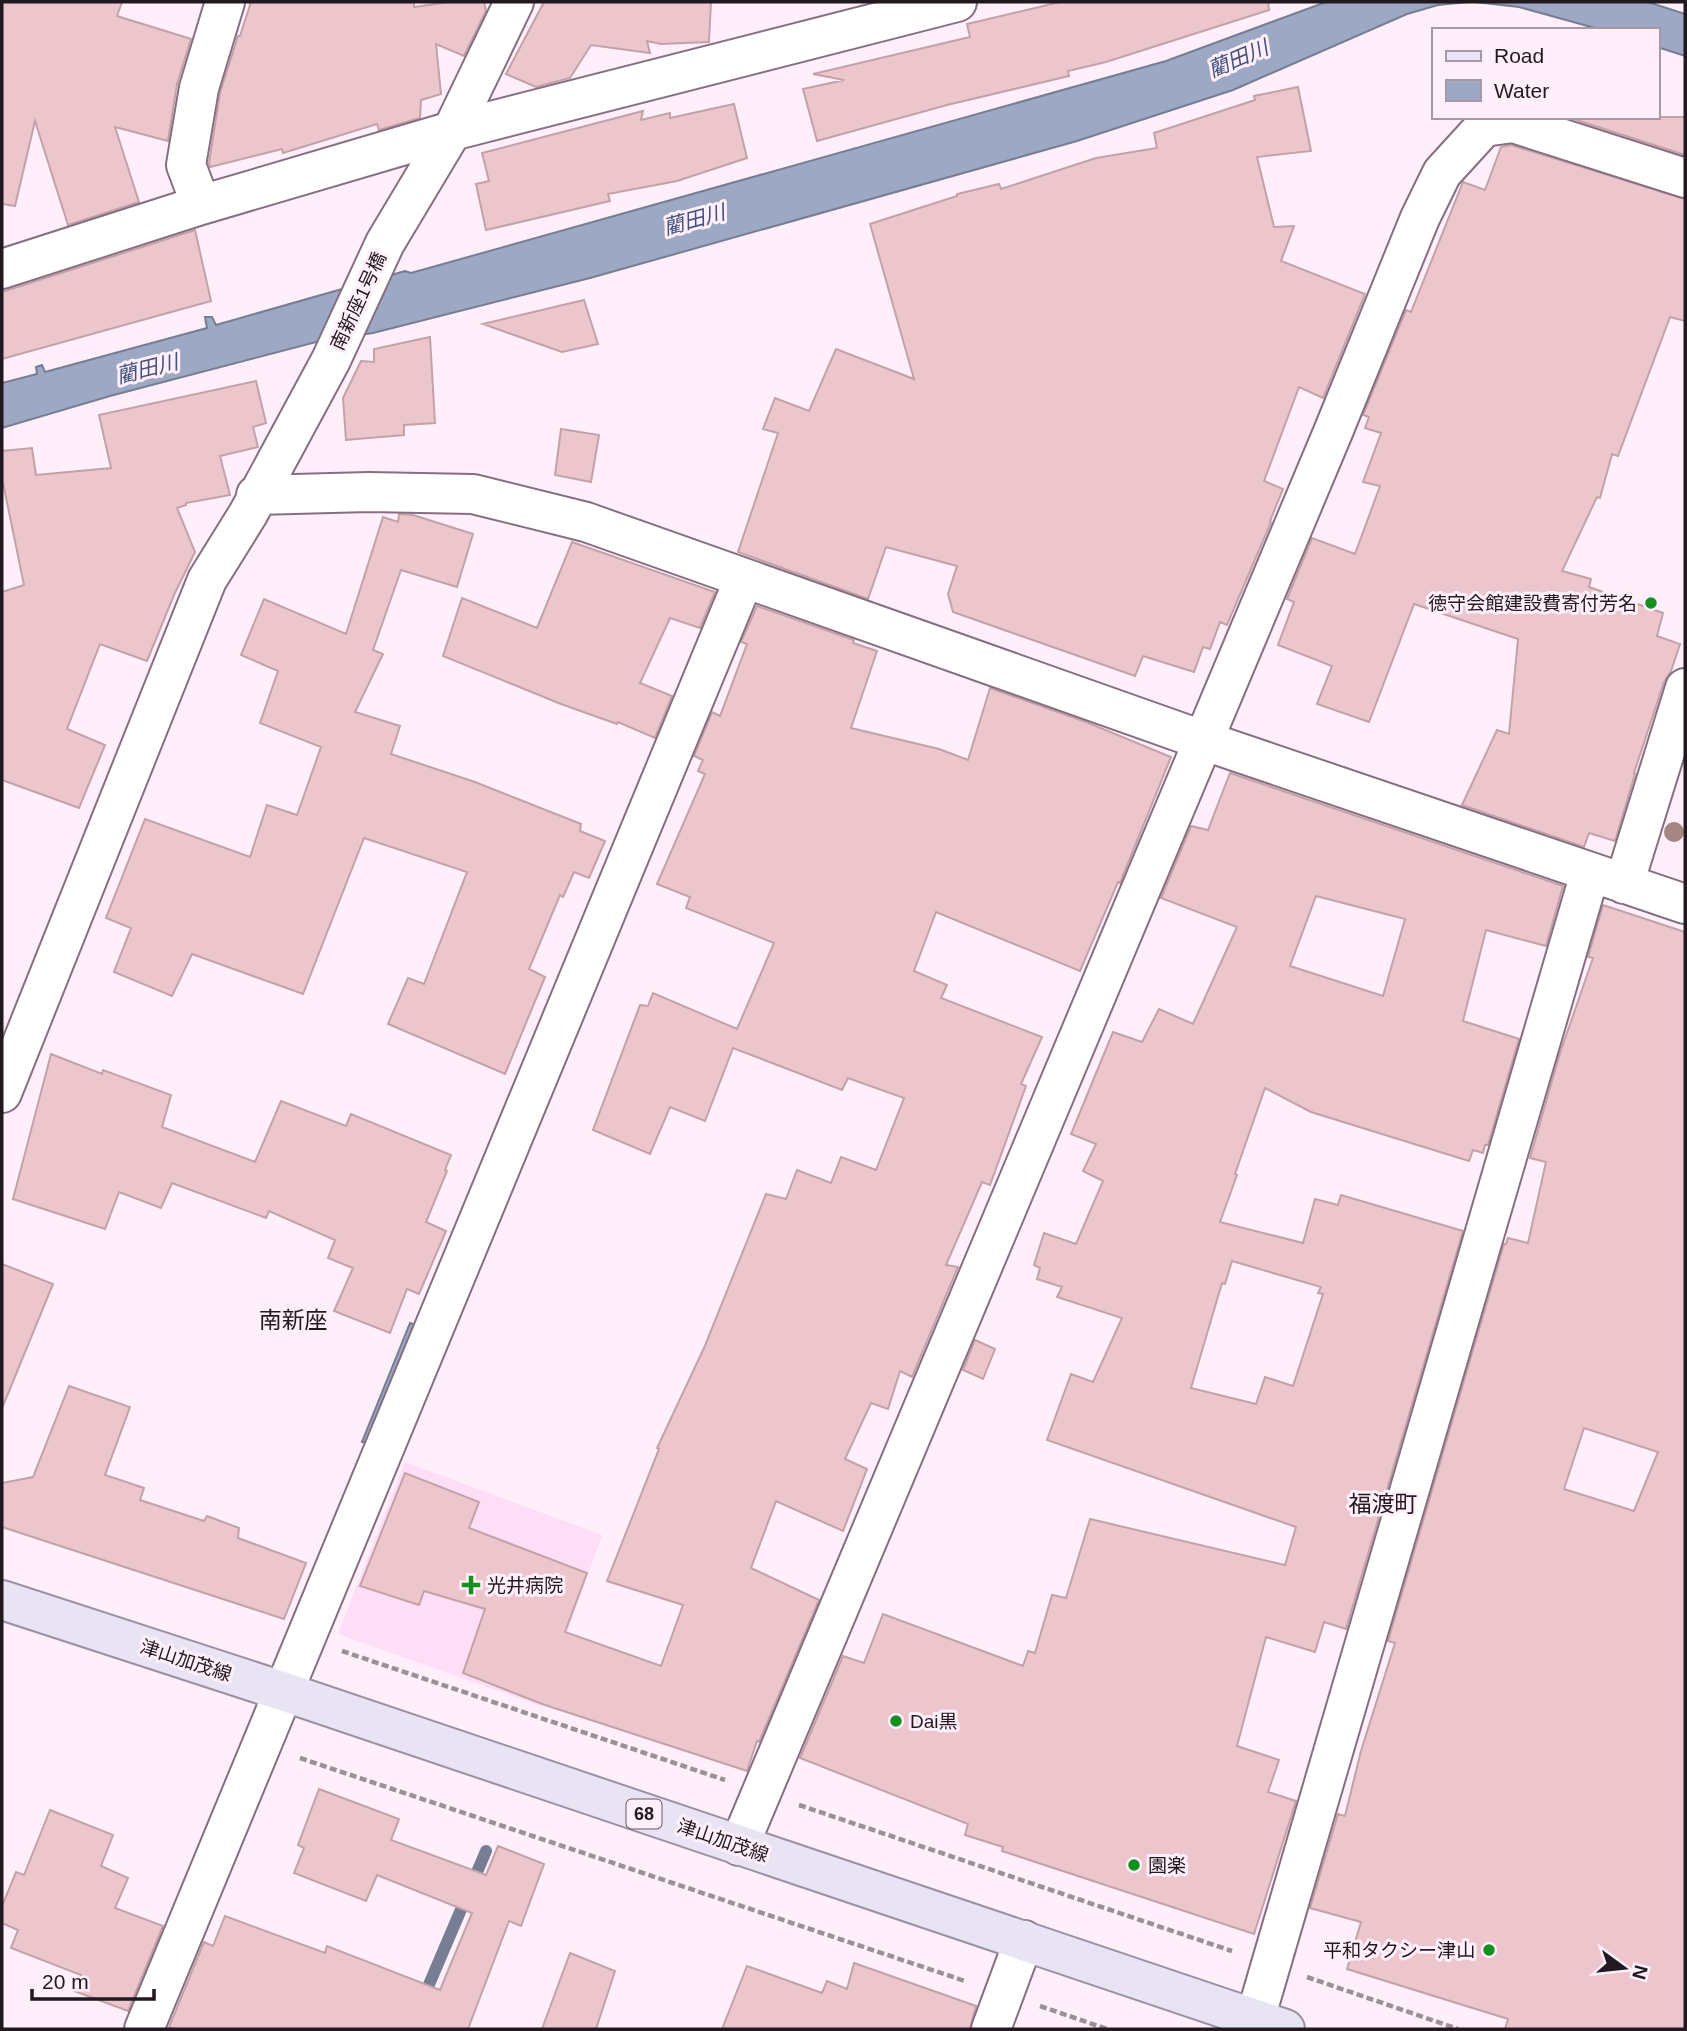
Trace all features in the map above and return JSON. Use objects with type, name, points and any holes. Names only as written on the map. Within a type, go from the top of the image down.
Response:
[{"type":"main road","name":"津山加茂線","points":[[2,1601],[285,1692],[1270,2024]]},
{"type":"street","points":[[201,205],[186,165],[199,88],[225,2]]},
{"type":"street","name":"南新座1号橋","points":[[2,1093],[207,580],[248,514],[331,360],[385,243],[452,131],[514,2]]},
{"type":"street","points":[[2,269],[201,205],[452,131],[957,2]]},
{"type":"street","points":[[739,1846],[1333,432],[1420,218],[1442,173],[1484,127],[1513,124],[1685,178]]},
{"type":"street","points":[[256,495],[369,492],[473,494],[586,522],[1202,740],[1685,904]]},
{"type":"street","points":[[144,2029],[744,579]]},
{"type":"street","points":[[1270,2024],[1271,1965],[1607,878],[1685,688]]},
{"type":"street","points":[[992,2029],[1024,1940]]},
{"type":"path","points":[[262,1745],[1107,2029]]},
{"type":"path","points":[[1271,1965],[1458,2029]]},
{"type":"shaded area","name":"光井病院","points":[[405,1462],[602,1535],[541,1706],[338,1634]]},
{"type":"water","name":"藺田川","points":[[1326,2],[1468,2],[1438,5],[1407,14],[1233,90],[1077,141],[590,278],[373,333],[320,341],[110,396],[2,428],[2,383],[37,374],[36,367],[42,365],[45,372],[207,328],[205,317],[212,317],[216,325],[405,271],[411,273],[1166,61]]},
{"type":"water","points":[[1475,2],[1648,2],[1685,14],[1685,56],[1659,48],[1659,28],[1595,28],[1519,7]]},
{"type":"water","points":[[410,1323],[415,1325],[367,1443],[362,1442]]},
{"type":"building","points":[[2,2],[122,2],[117,16],[191,39],[177,84],[168,141],[115,127],[139,202],[68,225],[35,121],[15,206],[2,204]]},
{"type":"building","points":[[251,2],[414,2],[414,7],[449,2],[484,2],[486,11],[464,56],[436,44],[441,94],[421,100],[420,118],[379,130],[377,124],[283,153],[282,149],[210,167],[220,93]]},
{"type":"building","points":[[544,2],[711,2],[709,42],[661,44],[647,41],[650,53],[591,45],[570,78],[536,87],[506,74]]},
{"type":"building","points":[[1060,2],[1268,2],[1269,10],[1106,62],[1068,71],[1069,76],[947,105],[817,141],[803,89],[844,80],[813,74],[970,37],[967,24]]},
{"type":"building","points":[[1298,87],[1311,151],[1257,157],[1274,227],[1294,226],[1281,261],[1365,294],[1323,398],[1299,387],[1264,481],[1283,489],[1271,522],[1227,625],[1220,622],[1210,649],[1203,647],[1194,672],[1143,656],[1135,676],[953,612],[948,594],[957,566],[886,547],[868,599],[738,552],[778,433],[763,429],[775,398],[809,411],[836,349],[914,379],[870,224],[957,194],[999,184],[1001,189],[1096,158],[1157,148],[1154,133],[1255,100],[1254,96]]},
{"type":"building","points":[[734,104],[747,158],[677,181],[608,194],[610,201],[486,230],[476,184],[489,181],[482,153],[643,111],[641,120],[670,113],[670,118]]},
{"type":"building","points":[[1685,117],[1685,155],[1573,119]]},
{"type":"building","points":[[1511,145],[1685,199],[1685,321],[1670,317],[1618,456],[1612,454],[1600,498],[1597,497],[1562,571],[1591,579],[1589,587],[1663,613],[1657,636],[1680,644],[1671,671],[1664,682],[1615,841],[1589,833],[1584,847],[1462,805],[1497,730],[1509,734],[1518,639],[1414,604],[1369,722],[1317,704],[1332,666],[1278,645],[1294,602],[1287,599],[1312,538],[1355,554],[1380,486],[1363,482],[1381,433],[1365,428],[1369,417],[1363,415],[1406,310],[1411,312],[1463,182],[1485,190],[1501,147]]},
{"type":"building","points":[[195,230],[211,301],[2,359],[2,292]]},
{"type":"building","points":[[584,300],[598,344],[562,352],[483,324]]},
{"type":"building","points":[[430,337],[435,423],[404,425],[404,435],[346,440],[343,398],[361,361],[374,362],[374,349]]},
{"type":"building","points":[[256,381],[266,423],[253,427],[258,447],[220,456],[230,495],[186,503],[177,508],[195,552],[147,661],[100,644],[67,729],[105,745],[79,808],[2,780],[2,592],[24,585],[2,478],[2,451],[32,448],[36,475],[111,468],[99,415]]},
{"type":"building","points":[[561,429],[599,435],[591,482],[555,475]]},
{"type":"building","points":[[399,514],[413,515],[473,534],[457,587],[401,570],[373,650],[383,654],[355,712],[400,726],[391,754],[475,782],[581,824],[580,831],[605,841],[589,878],[574,872],[563,897],[560,895],[529,969],[545,977],[505,1074],[388,1024],[408,978],[424,984],[467,872],[364,838],[303,994],[192,954],[172,996],[114,972],[131,928],[106,918],[145,819],[250,857],[267,805],[297,815],[321,747],[260,723],[278,671],[241,655],[264,599],[346,634],[383,517],[398,522]]},
{"type":"building","points":[[572,542],[715,592],[700,628],[670,618],[640,683],[672,696],[655,738],[618,722],[617,724],[561,704],[443,656],[462,598],[537,628]]},
{"type":"building","points":[[757,606],[854,640],[853,643],[877,651],[851,728],[939,749],[968,760],[990,688],[1086,722],[1171,757],[1120,883],[1118,882],[1080,971],[936,912],[914,971],[947,985],[941,998],[1042,1037],[1021,1084],[1026,1086],[990,1185],[982,1182],[946,1265],[958,1267],[912,1377],[900,1371],[888,1409],[871,1403],[845,1459],[867,1469],[843,1531],[776,1501],[751,1568],[819,1600],[759,1742],[757,1741],[747,1771],[545,1705],[463,1673],[485,1609],[424,1591],[419,1605],[360,1586],[405,1473],[479,1502],[469,1528],[587,1573],[565,1632],[661,1666],[683,1605],[607,1581],[659,1449],[657,1448],[704,1348],[766,1194],[786,1199],[797,1170],[831,1183],[841,1157],[876,1170],[904,1098],[848,1078],[842,1090],[733,1048],[705,1121],[670,1107],[650,1154],[593,1130],[640,1005],[648,1006],[653,993],[737,1029],[774,943],[686,908],[690,897],[657,884],[705,774],[698,771],[703,760],[694,756],[712,712],[720,716],[747,644],[741,642]]},
{"type":"building","points":[[1230,773],[1563,886],[1546,946],[1486,930],[1463,1021],[1519,1039],[1488,1145],[1485,1145],[1483,1153],[1473,1150],[1469,1161],[1311,1112],[1265,1088],[1220,1222],[1303,1243],[1315,1199],[1338,1205],[1341,1195],[1463,1231],[1346,1629],[1324,1622],[1315,1652],[1266,1637],[1237,1746],[1279,1760],[1268,1792],[1296,1801],[1254,1934],[1002,1851],[1003,1847],[965,1835],[968,1824],[800,1758],[843,1656],[864,1663],[883,1614],[1023,1666],[1028,1651],[1035,1653],[1052,1595],[1066,1598],[1090,1519],[1285,1565],[1296,1527],[1047,1440],[1071,1374],[1093,1382],[1122,1318],[1057,1297],[1062,1287],[1037,1279],[1040,1268],[1034,1265],[1044,1233],[1076,1244],[1103,1181],[1083,1171],[1096,1144],[1071,1134],[1113,1032],[1142,1042],[1159,1009],[1193,1024],[1237,927],[1161,898],[1191,826],[1208,830]],"holes":[[[1316,896],[1405,919],[1383,996],[1290,966]],[[1232,1261],[1321,1287],[1318,1293],[1323,1294],[1293,1386],[1265,1377],[1256,1404],[1191,1388],[1222,1283],[1225,1284]]]},
{"type":"building","points":[[1603,905],[1685,932],[1685,2029],[1505,2029],[1508,2019],[1347,1969],[1361,1922],[1310,1908],[1338,1814],[1345,1816],[1361,1751],[1395,1643],[1388,1641],[1504,1244],[1508,1238],[1528,1243],[1546,1162],[1530,1158],[1560,1053],[1593,958],[1588,957]],"holes":[[[1584,1428],[1658,1452],[1634,1511],[1564,1489]]]},
{"type":"building","points":[[51,1054],[102,1074],[103,1070],[171,1095],[162,1127],[255,1162],[281,1101],[346,1126],[351,1114],[451,1155],[426,1222],[446,1231],[419,1294],[407,1289],[390,1333],[334,1311],[353,1268],[328,1258],[335,1240],[269,1211],[266,1218],[172,1183],[161,1208],[119,1192],[105,1229],[13,1199]]},
{"type":"building","points":[[2,1264],[53,1284],[3,1406],[2,1405]]},
{"type":"building","points":[[975,1340],[995,1349],[983,1379],[963,1370]]},
{"type":"building","points":[[69,1386],[130,1407],[105,1475],[144,1488],[140,1500],[204,1521],[207,1516],[239,1528],[238,1538],[306,1563],[284,1619],[2,1527],[2,1483],[33,1477]]},
{"type":"building","points":[[319,1789],[399,1819],[391,1840],[486,1875],[498,1846],[544,1864],[521,1926],[509,1921],[468,2029],[169,2027],[204,1942],[213,1946],[225,1916],[325,1953],[327,1946],[440,1990],[472,1913],[377,1875],[366,1901],[294,1873],[304,1848],[298,1845]]},
{"type":"building","points":[[50,1810],[113,1835],[101,1866],[128,1878],[115,1908],[163,1926],[128,2011],[74,1991],[81,1975],[11,1948],[18,1930],[2,1923],[2,1906],[16,1872],[24,1875]]},
{"type":"building","points":[[570,1953],[615,1971],[596,2029],[542,2029]]},
{"type":"building","points":[[854,1963],[976,2006],[970,2029],[722,2029],[747,1966],[822,1993],[827,1981],[847,1989]]},
{"type":"waterway","points":[[410,2029],[486,1851]]},
{"type":"place","name":"徳守会館建設費寄付芳名","points":[[1651,603]]},
{"type":"place","name":"光井病院","points":[[471,1585]]},
{"type":"place","name":"Dai黒","points":[[896,1721]]},
{"type":"place","name":"園楽","points":[[1134,1865]]},
{"type":"place","name":"平和タクシー津山","points":[[1489,1950]]},
{"type":"district","name":"南新座","points":[[293,1320]]},
{"type":"district","name":"福渡町","points":[[1383,1504]]}]
